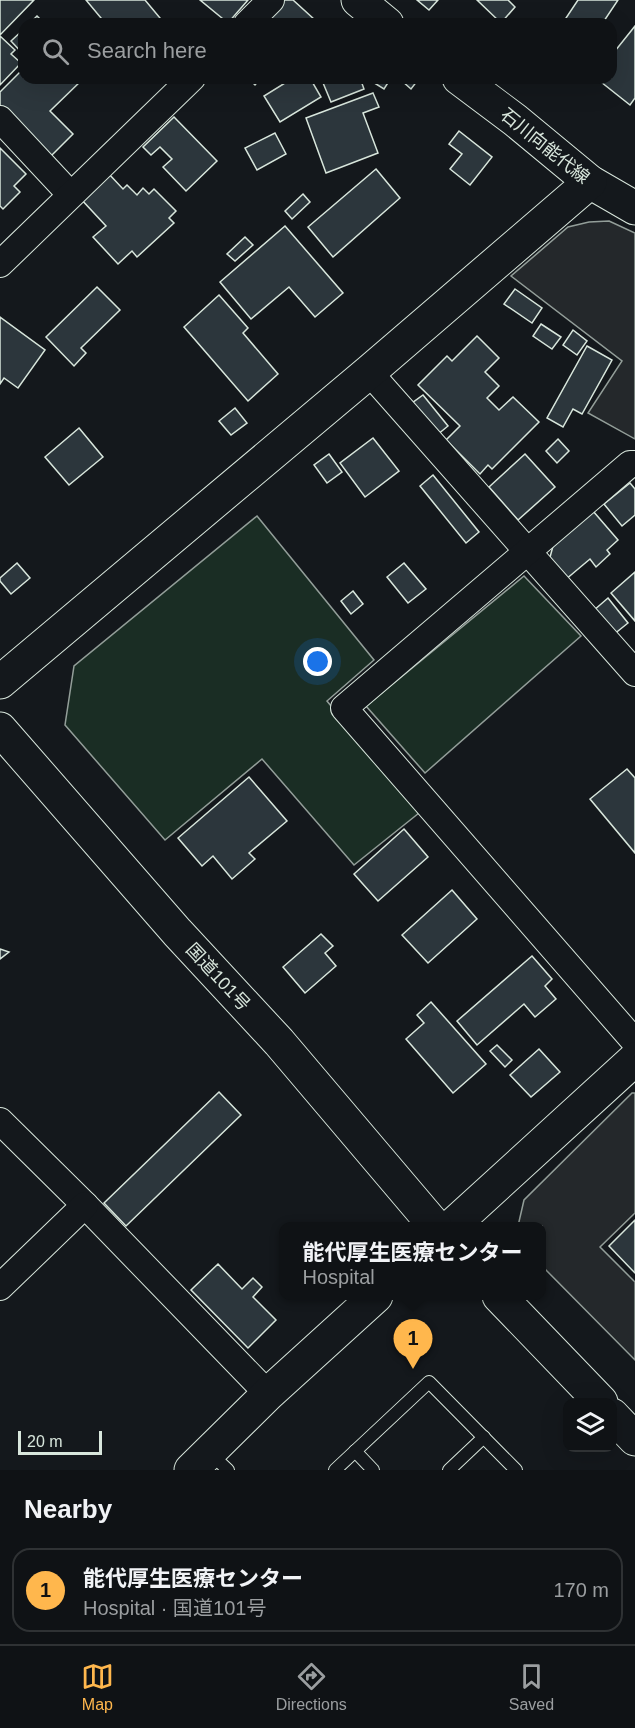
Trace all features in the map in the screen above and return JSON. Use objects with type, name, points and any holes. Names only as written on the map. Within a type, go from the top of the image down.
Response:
[{"type":"main road","name":"石川向能代線","points":[[467,84],[590,182],[635,208]]},
{"type":"main road","points":[[0,682],[369,372],[590,182]]},
{"type":"main road","name":"国道101号","points":[[0,729],[177,932],[279,1042],[431,1222]]},
{"type":"main road","points":[[457,1222],[635,1059]]},
{"type":"main road","points":[[204,1466],[268,1394],[372,1300]]},
{"type":"main road","points":[[503,1300],[597,1398]]},
{"type":"main road","points":[[617,1420],[635,1439]]},
{"type":"street","points":[[253,18],[271,0]]},
{"type":"street","points":[[0,264],[186,84]]},
{"type":"street","points":[[0,119],[70,194]]},
{"type":"street","points":[[369,372],[635,673]]},
{"type":"street","points":[[635,464],[630,464],[344,708],[635,1042]]},
{"type":"street","points":[[0,1121],[85,1204],[268,1394]]},
{"type":"street","points":[[0,1287],[85,1204]]},
{"type":"lane","points":[[335,1470],[429,1382],[516,1470]]},
{"type":"lane","points":[[449,1470],[484,1437]]},
{"type":"lane","points":[[355,1451],[373,1470]]},
{"type":"green space","points":[[257,516],[374,660],[327,701],[419,813],[354,865],[262,759],[165,840],[65,725],[74,666]]},
{"type":"green space","points":[[524,576],[581,636],[425,773],[366,706]]},
{"type":"shaded area","points":[[609,221],[635,233],[635,439],[588,413],[622,361],[511,276],[568,227],[589,222]]},
{"type":"shaded area","points":[[632,1093],[635,1093],[635,1213],[600,1247],[635,1282],[635,1360],[546,1270],[546,1222],[519,1222],[524,1200]]},
{"type":"building","points":[[0,0],[34,0],[0,35]]},
{"type":"building","points":[[86,0],[145,0],[160,18],[101,18]]},
{"type":"building","points":[[200,0],[248,0],[232,18],[222,18]]},
{"type":"building","points":[[282,0],[293,0],[313,18],[266,18]]},
{"type":"building","points":[[417,0],[438,0],[429,10]]},
{"type":"building","points":[[477,0],[508,0],[515,7],[505,18],[496,18]]},
{"type":"building","points":[[578,0],[618,0],[606,18],[566,18]]},
{"type":"building","points":[[635,26],[635,98],[630,105],[604,84],[617,84],[617,48]]},
{"type":"building","points":[[18,35],[18,49],[11,41]]},
{"type":"building","points":[[0,36],[15,50],[11,54],[18,60],[18,66],[0,85]]},
{"type":"building","points":[[18,74],[18,84],[78,84],[50,111],[73,134],[48,159],[0,110],[0,92]]},
{"type":"building","points":[[283,84],[313,84],[321,97],[280,122],[264,96]]},
{"type":"building","points":[[324,84],[362,84],[364,89],[331,102]]},
{"type":"building","points":[[376,84],[387,84],[384,89]]},
{"type":"building","points":[[405,84],[415,84],[411,89]]},
{"type":"building","points":[[373,93],[379,107],[363,113],[378,153],[326,173],[306,118]]},
{"type":"building","points":[[174,117],[217,161],[186,191],[163,167],[172,159],[160,147],[151,155],[143,147]]},
{"type":"building","points":[[459,131],[492,157],[470,185],[450,169],[462,154],[449,144]]},
{"type":"building","points":[[275,133],[286,154],[257,170],[245,148]]},
{"type":"building","points":[[0,148],[26,174],[14,186],[20,192],[3,209],[0,206]]},
{"type":"building","points":[[376,169],[400,198],[333,257],[308,227]]},
{"type":"building","points":[[108,173],[123,189],[127,185],[137,195],[143,188],[149,194],[154,189],[176,211],[169,218],[174,223],[137,257],[132,251],[118,264],[93,237],[106,226],[80,198]]},
{"type":"building","points":[[303,194],[310,202],[292,219],[285,211]]},
{"type":"building","points":[[285,226],[343,293],[315,317],[289,287],[251,319],[220,282]]},
{"type":"building","points":[[245,237],[253,245],[235,261],[227,254]]},
{"type":"building","points":[[97,287],[120,310],[81,348],[86,353],[74,366],[46,337]]},
{"type":"building","points":[[515,289],[542,308],[532,323],[504,304]]},
{"type":"building","points":[[219,295],[248,328],[243,333],[278,374],[248,401],[184,327]]},
{"type":"building","points":[[0,317],[45,350],[18,388],[4,378],[0,384]]},
{"type":"building","points":[[541,324],[561,337],[552,349],[533,336]]},
{"type":"building","points":[[573,330],[587,341],[577,355],[563,345]]},
{"type":"building","points":[[477,336],[499,358],[485,372],[499,386],[487,398],[499,410],[513,397],[539,422],[492,469],[488,465],[480,474],[446,440],[460,426],[418,385],[447,356],[452,361]]},
{"type":"building","points":[[587,346],[612,360],[582,414],[573,409],[563,427],[547,418]]},
{"type":"building","points":[[423,395],[448,426],[437,435],[412,403]]},
{"type":"building","points":[[235,408],[247,423],[231,435],[219,421]]},
{"type":"building","points":[[79,428],[103,457],[69,485],[45,457]]},
{"type":"building","points":[[373,438],[399,471],[365,497],[340,463]]},
{"type":"building","points":[[558,439],[569,451],[557,463],[546,451]]},
{"type":"building","points":[[329,454],[342,472],[327,483],[314,465]]},
{"type":"building","points":[[525,454],[555,487],[518,520],[489,487]]},
{"type":"building","points":[[433,475],[479,532],[466,543],[420,486]]},
{"type":"building","points":[[630,483],[635,489],[635,515],[622,526],[604,504]]},
{"type":"building","points":[[593,511],[618,540],[607,550],[610,554],[596,567],[590,559],[565,580],[549,561],[553,546]]},
{"type":"building","points":[[17,563],[30,578],[11,594],[0,578]]},
{"type":"building","points":[[404,563],[426,589],[408,603],[387,577]]},
{"type":"building","points":[[635,572],[635,621],[611,593]]},
{"type":"building","points":[[353,591],[363,604],[351,614],[341,601]]},
{"type":"building","points":[[608,598],[628,623],[613,635],[593,611]]},
{"type":"building","points":[[627,769],[635,778],[635,853],[590,799]]},
{"type":"building","points":[[249,777],[287,821],[249,853],[255,859],[232,879],[213,856],[202,866],[178,838]]},
{"type":"building","points":[[404,829],[428,857],[378,901],[354,874]]},
{"type":"building","points":[[452,890],[477,919],[428,963],[402,935]]},
{"type":"building","points":[[321,934],[333,946],[325,953],[336,966],[305,993],[283,967]]},
{"type":"building","points":[[0,949],[9,952],[0,959]]},
{"type":"building","points":[[532,956],[552,979],[545,986],[556,999],[535,1017],[524,1004],[477,1045],[457,1021]]},
{"type":"building","points":[[431,1002],[486,1064],[453,1093],[406,1039],[424,1023],[417,1015]]},
{"type":"building","points":[[497,1045],[512,1060],[505,1067],[490,1051]]},
{"type":"building","points":[[539,1049],[560,1072],[531,1097],[510,1075]]},
{"type":"building","points":[[219,1092],[241,1115],[126,1226],[104,1203]]},
{"type":"building","points":[[635,1220],[635,1273],[609,1246]]},
{"type":"building","points":[[218,1264],[242,1289],[253,1278],[262,1287],[253,1297],[276,1320],[248,1348],[191,1290]]},
{"type":"place","name":"能代厚生医療センター","points":[[413,1369]]}]
